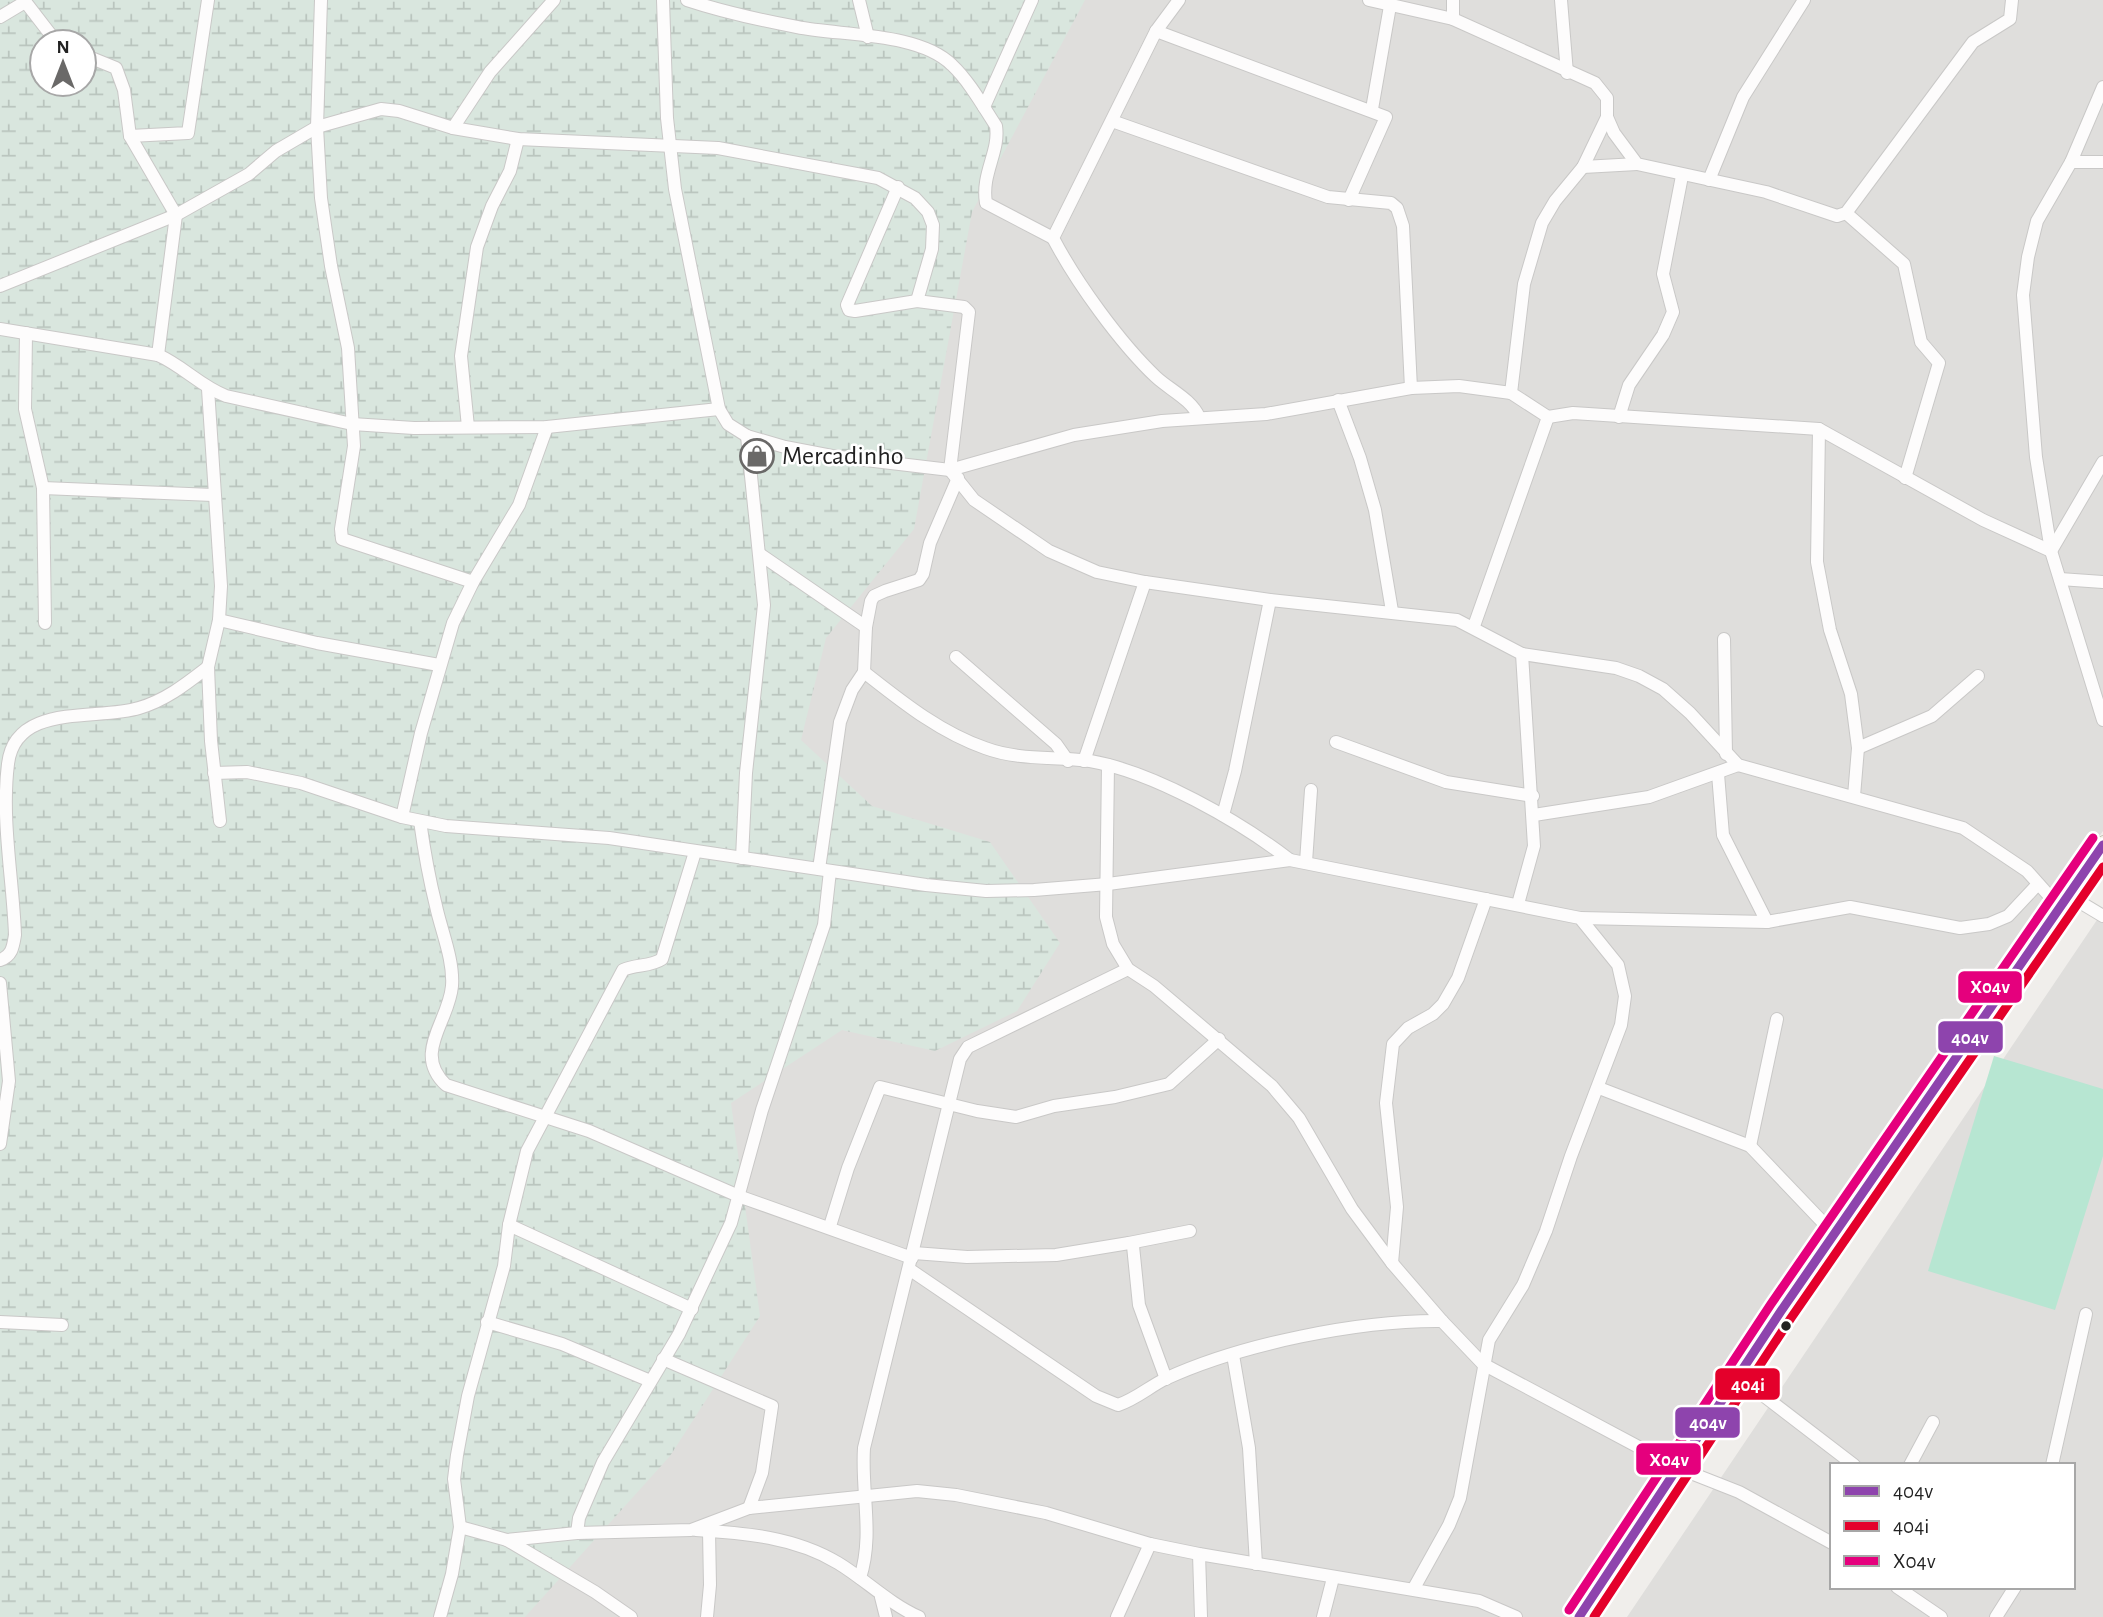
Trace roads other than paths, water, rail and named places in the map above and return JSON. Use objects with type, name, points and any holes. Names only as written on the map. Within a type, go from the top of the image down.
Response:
[{"type":"main road","points":[[1579,1617],[1834,1234],[2103,845]]},
{"type":"street","points":[[131,136],[188,133],[208,0]]},
{"type":"street","points":[[321,0],[317,127],[321,198],[331,266],[348,348],[354,446],[341,529],[342,539],[473,582]]},
{"type":"street","points":[[453,128],[489,72],[554,0]]},
{"type":"street","points":[[663,0],[670,147],[675,190],[719,409],[728,424],[747,436],[832,456],[954,474],[1074,435],[1199,417],[1266,414],[1411,388],[1459,386],[1511,393],[1548,417],[1573,413],[1819,429],[1983,520],[2051,551]]},
{"type":"street","points":[[687,0],[799,28],[922,47],[953,65],[996,126],[998,137],[983,185],[986,203],[1001,214],[1053,238],[1064,259],[1129,346],[1155,377],[1195,409],[1199,417]]},
{"type":"street","points":[[859,0],[869,37]]},
{"type":"street","points":[[984,107],[1032,0]]},
{"type":"street","points":[[1053,238],[1156,31],[1179,0]]},
{"type":"street","points":[[1369,0],[1452,19],[1604,90],[1607,117],[1614,134],[1637,164]]},
{"type":"street","points":[[1452,19],[1453,0]]},
{"type":"street","points":[[1561,0],[1567,73]]},
{"type":"street","points":[[1709,180],[1743,97],[1804,0]]},
{"type":"street","points":[[1583,167],[1637,164],[1682,176],[1766,192],[1837,216],[1846,214],[1973,41],[2010,19],[2012,0]]},
{"type":"street","points":[[0,17],[25,1],[48,28]]},
{"type":"street","points":[[1372,110],[1390,6]]},
{"type":"street","points":[[1156,31],[1387,117],[1349,200]]},
{"type":"street","points":[[98,61],[116,68],[124,90],[131,136],[176,215],[158,355]]},
{"type":"street","points":[[2103,87],[2071,162],[2037,221],[2023,295],[2036,457],[2051,551],[2103,720]]},
{"type":"street","points":[[0,286],[176,215],[249,174],[276,152],[317,127],[381,110],[399,111],[453,128],[518,139],[718,148],[878,178],[898,187],[928,212],[933,225],[932,249],[917,301]]},
{"type":"street","points":[[1511,393],[1524,284],[1542,223],[1555,201],[1583,167],[1607,117]]},
{"type":"street","points":[[1112,121],[1328,197],[1391,203],[1401,215],[1411,388]]},
{"type":"street","points":[[468,427],[461,356],[477,247],[492,206],[510,171],[518,139]]},
{"type":"street","points":[[2071,162],[2103,162]]},
{"type":"street","points":[[1619,417],[1629,385],[1663,335],[1673,312],[1663,274],[1682,176]]},
{"type":"street","points":[[577,1533],[579,1518],[603,1462],[692,1309],[741,1197],[762,1110],[824,925],[825,870],[841,722],[852,690],[863,672],[866,626],[874,596],[913,583],[923,574],[930,543],[954,474],[969,312],[964,307],[917,301],[855,311],[849,310],[847,305],[898,187]]},
{"type":"street","points":[[1846,214],[1904,264],[1920,342],[1939,363],[1905,478]]},
{"type":"street","points":[[0,329],[158,355],[174,362],[208,389],[274,408],[352,424],[547,427],[719,409]]},
{"type":"street","points":[[26,333],[25,409],[43,488],[45,623]]},
{"type":"street","points":[[208,389],[221,586],[219,620],[208,667],[214,773],[220,821]]},
{"type":"street","points":[[1338,400],[1360,458],[1375,510],[1392,611]]},
{"type":"street","points":[[1474,626],[1548,417]]},
{"type":"street","points":[[402,817],[439,665],[460,605],[519,505],[547,427]]},
{"type":"street","points":[[1819,429],[1817,562],[1830,630],[1851,694],[1858,748],[1854,796]]},
{"type":"street","points":[[742,858],[746,773],[764,629],[761,555],[747,436]]},
{"type":"street","points":[[2051,551],[2103,462]]},
{"type":"street","points":[[954,474],[974,500],[1049,551],[1097,572],[1145,582],[1270,600],[1457,620],[1474,626],[1522,654],[1616,668],[1639,676],[1663,688],[1738,765],[1963,828],[2018,864],[2036,885],[2064,902],[2103,916]]},
{"type":"street","points":[[43,488],[213,495]]},
{"type":"street","points":[[761,555],[866,626]]},
{"type":"street","points":[[2060,579],[2103,582]]},
{"type":"street","points":[[1084,761],[1145,582]]},
{"type":"street","points":[[1223,815],[1235,771],[1270,600]]},
{"type":"street","points":[[219,620],[317,643],[439,665]]},
{"type":"street","points":[[1724,639],[1726,754]]},
{"type":"street","points":[[1518,904],[1534,846],[1522,654]]},
{"type":"street","points":[[956,657],[1056,744],[1068,761]]},
{"type":"street","points":[[0,960],[7,958],[15,935],[6,808],[8,761],[16,741],[27,729],[46,719],[138,709],[160,700],[208,667]]},
{"type":"street","points":[[863,672],[947,732],[1010,756],[1108,765],[1188,797],[1223,815],[1290,860]]},
{"type":"street","points":[[1858,748],[1932,716],[1978,676]]},
{"type":"street","points":[[1336,742],[1446,782],[1532,796]]},
{"type":"street","points":[[1108,765],[1106,917],[1113,944],[1128,969],[1154,986],[1272,1086],[1298,1118],[1352,1209],[1392,1263],[1442,1321],[1483,1364],[1678,1468],[1740,1492],[1830,1543]]},
{"type":"street","points":[[1534,815],[1649,797],[1738,765]]},
{"type":"street","points":[[214,773],[247,772],[301,783],[402,817],[446,826],[609,838],[986,891],[1108,884],[1290,860],[1580,918],[1767,922],[1850,907],[1960,928],[1989,924],[2008,916],[2036,885]]},
{"type":"street","points":[[1718,774],[1723,835],[1767,922]]},
{"type":"street","points":[[1306,862],[1311,790]]},
{"type":"street","points":[[420,821],[427,873],[452,986],[433,1042],[431,1064],[435,1075],[446,1085],[589,1131],[741,1197],[831,1226],[911,1260],[1110,1403],[1127,1402],[1166,1379],[1233,1355],[1335,1330],[1381,1322],[1442,1321]]},
{"type":"street","points":[[440,1617],[452,1574],[460,1527],[454,1479],[457,1455],[487,1322],[504,1266],[509,1225],[527,1151],[542,1118],[623,970],[638,964],[654,964],[662,959],[695,852]]},
{"type":"street","points":[[1392,1263],[1397,1207],[1386,1103],[1393,1044],[1408,1028],[1433,1014],[1443,1004],[1458,978],[1486,899]]},
{"type":"street","points":[[1414,1588],[1449,1525],[1460,1498],[1489,1340],[1524,1285],[1621,1025],[1625,989],[1618,965],[1580,918]]},
{"type":"street","points":[[860,1578],[869,1532],[864,1495],[864,1448],[960,1059],[968,1047],[1128,969]]},
{"type":"street","points":[[0,983],[9,1081],[0,1144]]},
{"type":"street","points":[[1750,1146],[1777,1019]]},
{"type":"street","points":[[831,1226],[877,1090],[885,1086],[948,1104],[1016,1117],[1054,1106],[1154,1089],[1168,1084],[1219,1039]]},
{"type":"street","points":[[1599,1088],[1750,1146],[1834,1234]]},
{"type":"street","points":[[509,1225],[692,1309]]},
{"type":"street","points":[[911,1260],[1056,1255],[1191,1231]]},
{"type":"street","points":[[1129,1243],[1133,1246],[1139,1305],[1166,1379]]},
{"type":"street","points":[[2052,1463],[2086,1314]]},
{"type":"street","points":[[0,1322],[62,1325]]},
{"type":"street","points":[[487,1322],[562,1344],[649,1380]]},
{"type":"street","points":[[1233,1355],[1249,1448],[1256,1564]]},
{"type":"street","points":[[663,1359],[772,1406],[762,1473],[749,1508]]},
{"type":"street","points":[[1738,1376],[1851,1463]]},
{"type":"street","points":[[1910,1463],[1933,1422]]},
{"type":"street","points":[[691,1530],[749,1508],[917,1492],[981,1499],[1046,1513],[1150,1544],[1199,1554],[1479,1601],[1516,1617]]},
{"type":"street","points":[[460,1527],[507,1540],[595,1592],[631,1617]]},
{"type":"street","points":[[507,1540],[577,1533],[691,1530],[800,1544],[860,1578],[881,1597],[919,1617]]},
{"type":"street","points":[[707,1617],[710,1585],[709,1531]]},
{"type":"street","points":[[1117,1617],[1150,1544]]},
{"type":"street","points":[[1199,1554],[1201,1617]]},
{"type":"street","points":[[1323,1617],[1333,1578]]},
{"type":"street","points":[[1900,1589],[1941,1617]]},
{"type":"street","points":[[1996,1617],[2014,1589]]},
{"type":"street","points":[[881,1597],[886,1617]]},
{"type":"place","name":"Mercadinho","points":[[757,456]]}]
